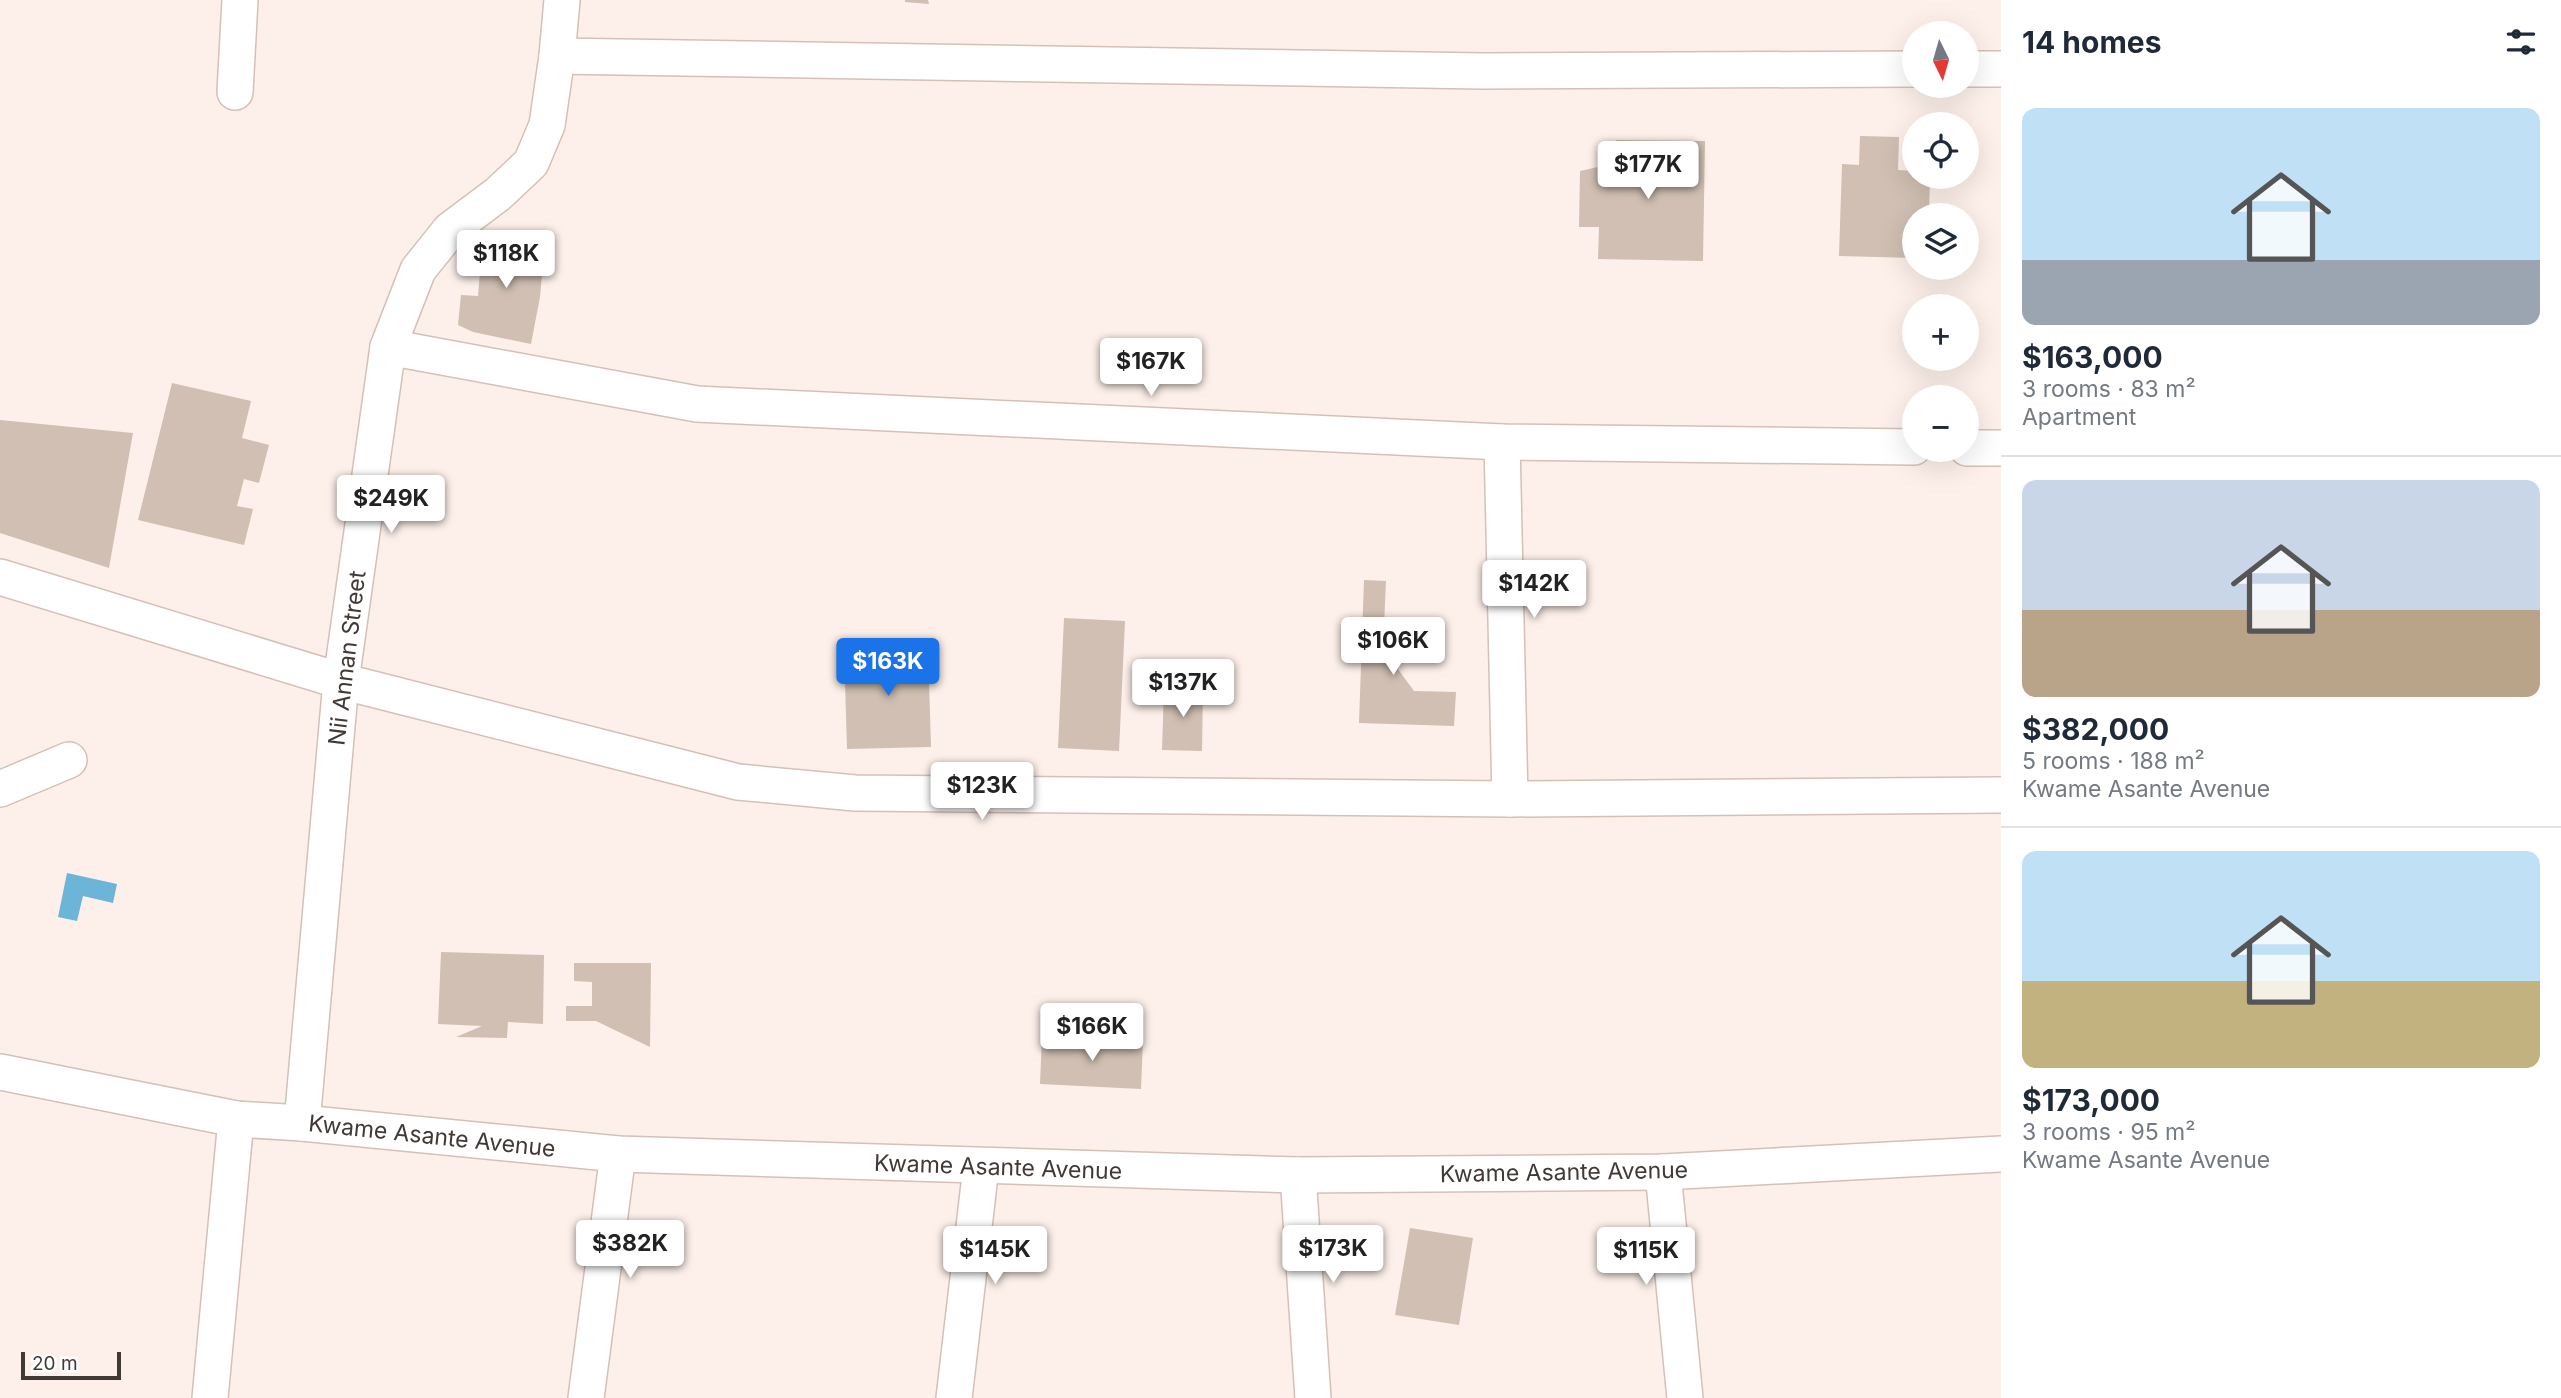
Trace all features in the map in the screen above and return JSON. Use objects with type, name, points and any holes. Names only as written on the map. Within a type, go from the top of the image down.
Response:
[{"type":"street","points":[[234,92],[240,0]]},
{"type":"street","name":"Nii Annan Street","points":[[302,1123],[341,681],[388,347],[418,270],[450,230],[498,194],[531,163],[547,125],[562,0]]},
{"type":"street","points":[[557,56],[1482,71],[1902,69]]},
{"type":"street","points":[[1979,69],[2001,69]]},
{"type":"street","points":[[388,347],[697,404],[1502,442],[1902,447]]},
{"type":"street","points":[[1502,442],[1510,799]]},
{"type":"street","points":[[1979,448],[2001,448]]},
{"type":"street","points":[[0,577],[341,681],[738,782],[855,793],[1510,799],[2001,795]]},
{"type":"street","points":[[0,789],[69,760]]},
{"type":"street","name":"Kwame Asante Avenue","points":[[0,1072],[236,1119],[618,1154],[1298,1175],[1664,1171],[2001,1154]]},
{"type":"street","points":[[210,1398],[236,1119]]},
{"type":"street","points":[[586,1398],[618,1154]]},
{"type":"street","points":[[954,1398],[981,1167]]},
{"type":"street","points":[[1664,1171],[1685,1398]]},
{"type":"street","points":[[1298,1175],[1312,1398]]},
{"type":"water","points":[[67,873],[117,884],[113,903],[83,896],[77,921],[58,917]]},
{"type":"building","points":[[928,0],[929,4],[905,2]]},
{"type":"building","points":[[1860,136],[1899,137],[1898,170],[1902,170],[1902,189],[1930,189],[1929,203],[1902,203],[1902,258],[1839,256],[1842,164],[1859,165]]},
{"type":"building","points":[[1616,140],[1705,141],[1703,261],[1598,259],[1599,227],[1579,227],[1580,171],[1616,163]]},
{"type":"building","points":[[483,235],[545,241],[540,297],[531,344],[473,332],[458,325],[461,295],[478,296]]},
{"type":"building","points":[[172,383],[251,401],[242,438],[269,445],[259,483],[244,479],[237,506],[253,509],[244,545],[138,520]]},
{"type":"building","points":[[0,420],[133,433],[109,568],[0,533]]},
{"type":"building","points":[[1364,580],[1386,581],[1383,649],[1414,691],[1456,692],[1454,726],[1359,723]]},
{"type":"building","points":[[1064,618],[1125,621],[1119,751],[1058,748]]},
{"type":"building","points":[[928,647],[931,747],[847,749],[844,649]]},
{"type":"building","points":[[1164,687],[1203,688],[1202,751],[1162,750]]},
{"type":"building","points":[[441,952],[544,955],[543,1024],[508,1022],[507,1038],[456,1037],[482,1026],[438,1024]]},
{"type":"building","points":[[574,963],[651,963],[650,1047],[596,1021],[566,1021],[566,1006],[592,1006],[592,982],[574,981]]},
{"type":"building","points":[[1042,1037],[1143,1041],[1141,1089],[1040,1084]]},
{"type":"building","points":[[1410,1228],[1473,1238],[1459,1325],[1395,1315]]}]
